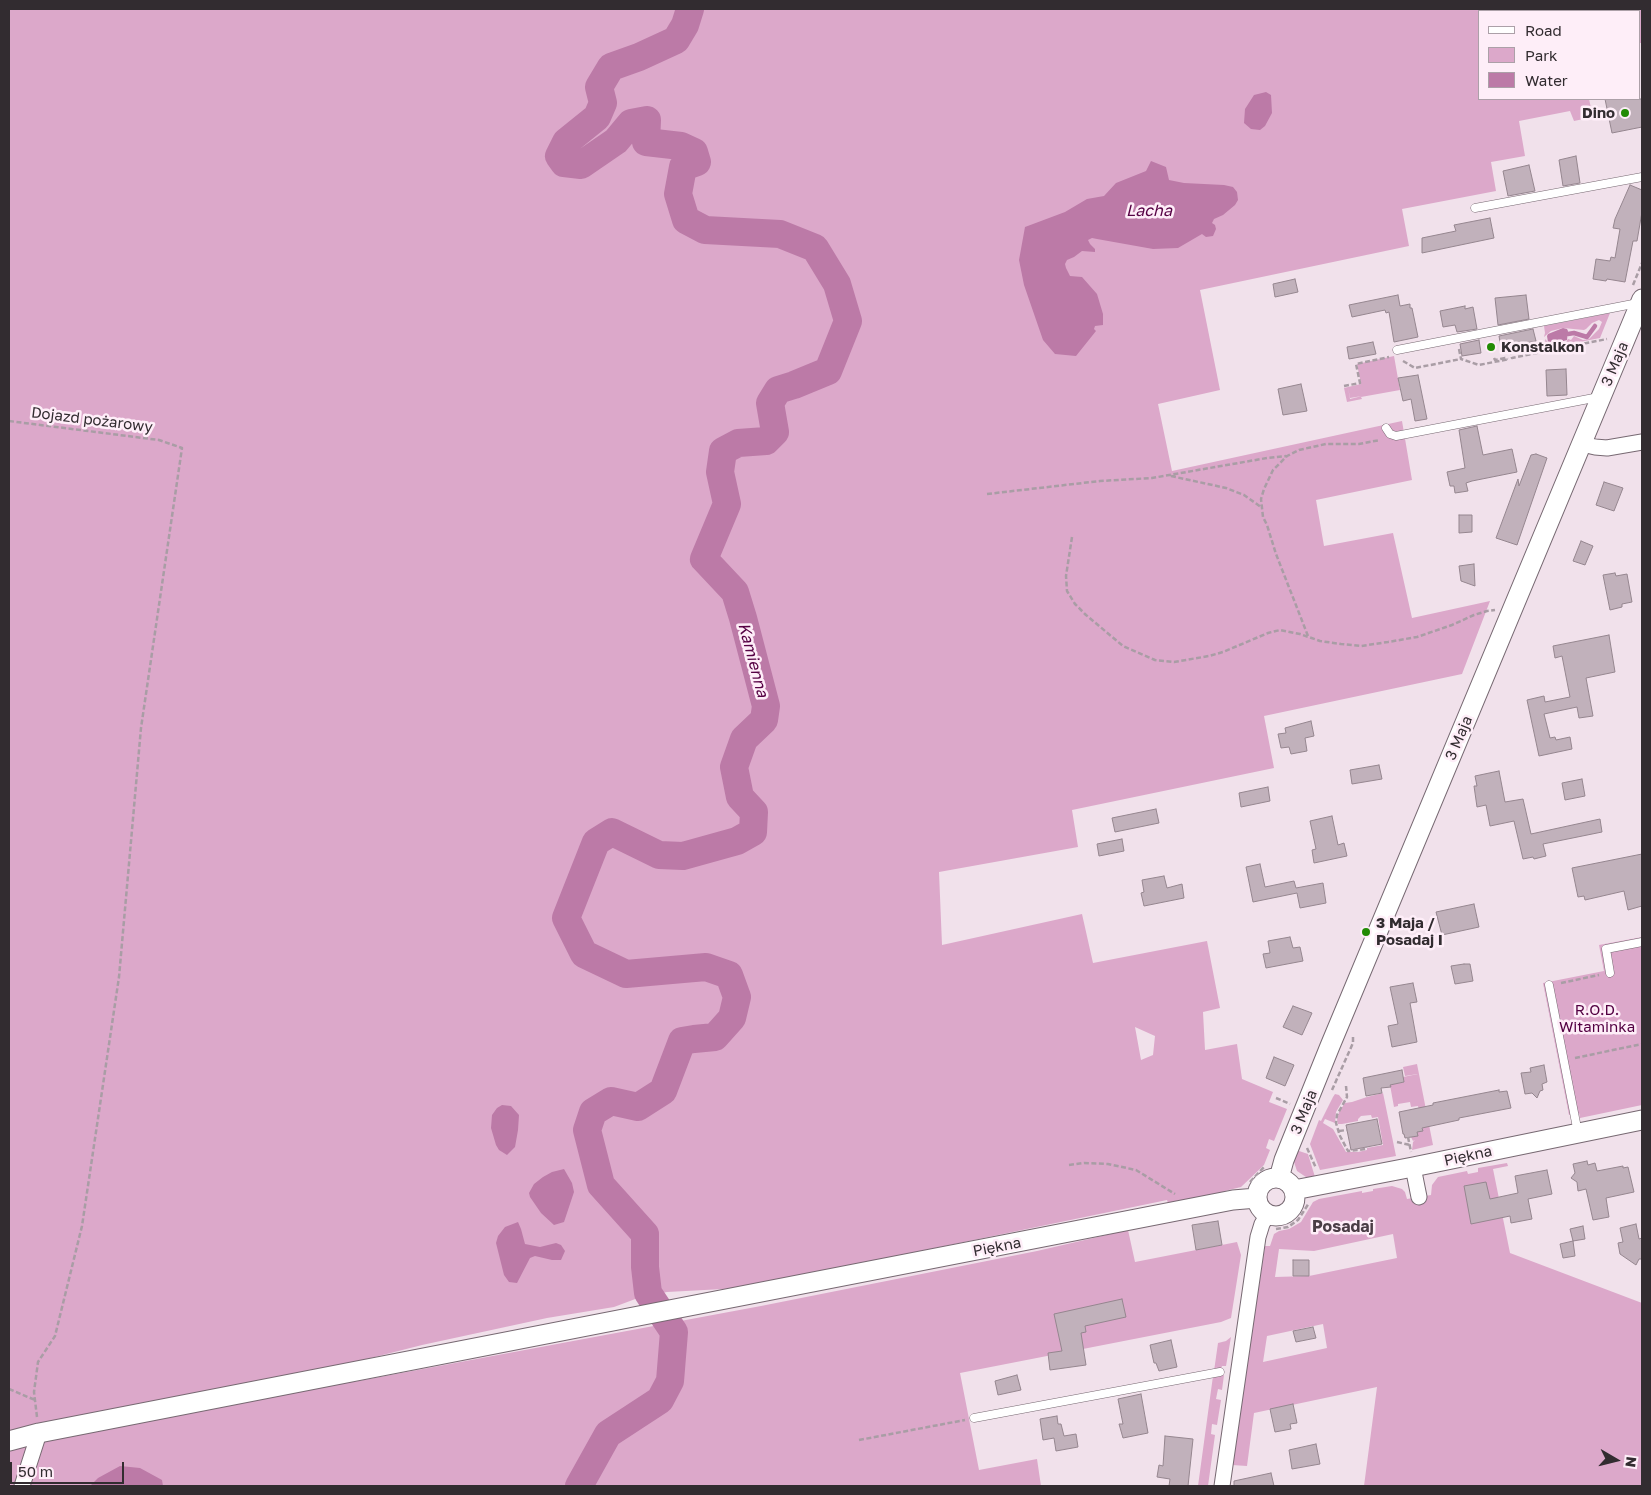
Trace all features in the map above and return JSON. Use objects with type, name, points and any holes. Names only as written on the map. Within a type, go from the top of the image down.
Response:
[{"type":"street","name":"3 Maja","points":[[1279,1178],[1284,1160],[1334,1038],[1642,301]]},
{"type":"street","points":[[1582,444],[1607,448],[1642,442]]},
{"type":"street","name":"Piękna","points":[[1294,1190],[1412,1159],[1578,1133],[1642,1120]]},
{"type":"street","points":[[1412,1159],[1419,1197]]},
{"type":"street","points":[[1279,1178],[1286,1180],[1296,1196],[1292,1209],[1281,1216],[1274,1216],[1270,1223],[1257,1198],[1261,1186],[1266,1181],[1279,1178]]},
{"type":"street","name":"Piękna","points":[[9,1441],[39,1433],[1233,1200],[1257,1198]]},
{"type":"street","points":[[1222,1486],[1258,1236],[1262,1224],[1270,1223]]},
{"type":"street","points":[[22,1486],[39,1433]]},
{"type":"lane","points":[[1475,208],[1642,177]]},
{"type":"lane","points":[[1396,353],[1642,301]]},
{"type":"lane","points":[[1386,428],[1390,434],[1396,436],[1601,397]]},
{"type":"lane","points":[[1610,972],[1606,950],[1642,942]]},
{"type":"lane","points":[[1549,985],[1578,1133]]},
{"type":"lane","points":[[974,1418],[1220,1372]]},
{"type":"path","points":[[1401,360],[1415,368],[1461,358],[1479,365],[1611,339]]},
{"type":"path","points":[[1507,346],[1510,345],[1511,359]]},
{"type":"path","points":[[1344,386],[1360,383],[1356,364],[1396,353]]},
{"type":"path","points":[[1494,358],[1495,360],[1511,359]]},
{"type":"path","name":"Dojazd pożarowy","points":[[9,421],[159,440],[182,448],[141,728],[119,976],[82,1226],[55,1336],[38,1362],[34,1392],[35,1400]]},
{"type":"path","points":[[988,494],[1100,481],[1167,476],[1287,456],[1316,446],[1337,443],[1368,443],[1396,436]]},
{"type":"path","points":[[1287,456],[1273,470],[1264,489],[1261,507],[1276,554],[1308,637]]},
{"type":"path","points":[[1167,476],[1226,488],[1244,495],[1261,507]]},
{"type":"path","points":[[1072,538],[1066,576],[1067,591],[1075,604],[1123,646],[1155,660],[1174,662],[1210,656],[1280,630],[1327,642],[1361,646],[1417,637],[1486,611],[1498,610],[1511,615]]},
{"type":"path","points":[[1549,985],[1610,972]]},
{"type":"path","points":[[1564,1060],[1642,1044]]},
{"type":"path","points":[[1346,1086],[1347,1097],[1336,1115],[1336,1123],[1348,1151],[1366,1149],[1366,1147]]},
{"type":"path","points":[[1276,1098],[1291,1104]]},
{"type":"path","points":[[1339,1131],[1347,1130]]},
{"type":"path","points":[[1408,1138],[1412,1159]]},
{"type":"path","points":[[1396,1142],[1410,1146]]},
{"type":"path","points":[[1306,1145],[1318,1174]]},
{"type":"path","points":[[1069,1165],[1084,1163],[1108,1164],[1136,1170],[1180,1198],[1184,1210]]},
{"type":"path","points":[[1270,1223],[1292,1225],[1298,1220],[1311,1200]]},
{"type":"path","points":[[9,1389],[35,1400],[39,1433]]},
{"type":"path","points":[[859,1440],[974,1418]]},
{"type":"green space","points":[[9,9],[1642,9],[1642,43],[1641,10],[1478,10],[1478,100],[1589,100],[1593,117],[1574,121],[1570,111],[1519,121],[1525,156],[1491,162],[1496,191],[1402,209],[1409,246],[1200,290],[1220,390],[1158,404],[1172,471],[1402,421],[1412,480],[1316,500],[1324,546],[1393,533],[1412,618],[1490,601],[1462,674],[1264,716],[1274,768],[1072,810],[1078,847],[939,872],[942,945],[1082,914],[1093,963],[1207,941],[1220,1008],[1203,1012],[1205,1050],[1237,1044],[1242,1079],[1273,1092],[1269,1102],[1287,1109],[1274,1141],[1269,1139],[1266,1148],[1270,1150],[1264,1165],[1241,1187],[1225,1191],[1226,1195],[1169,1206],[1167,1200],[742,1288],[667,1292],[638,1298],[614,1307],[547,1318],[422,1345],[355,1362],[353,1382],[761,1306],[1037,1251],[1128,1230],[1135,1262],[1237,1242],[1241,1255],[1231,1318],[1221,1322],[960,1373],[979,1470],[1037,1459],[1041,1486],[9,1486]],"holes":[[[1135,1027],[1155,1036],[1153,1055],[1141,1060]]]},
{"type":"green space","points":[[1610,313],[1600,338],[1549,348],[1546,346],[1545,339],[1554,345],[1566,342],[1568,339],[1571,340],[1574,336],[1583,340],[1589,339],[1599,329],[1602,322],[1599,320],[1592,323],[1584,330],[1563,328],[1551,331],[1544,337],[1544,326]]},
{"type":"green space","points":[[1394,356],[1400,390],[1361,397],[1362,399],[1347,402],[1344,388],[1348,387],[1361,384],[1357,364]]},
{"type":"green space","name":"R.O.D. Witaminka","points":[[1642,937],[1642,1105],[1580,1118],[1579,1113],[1569,1115],[1543,983],[1604,971],[1599,945]]},
{"type":"green space","points":[[1417,1064],[1433,1145],[1412,1150],[1415,1140],[1413,1141],[1411,1137],[1417,1136],[1417,1132],[1423,1130],[1418,1106],[1411,1107],[1410,1102],[1398,1104],[1398,1106],[1394,1107],[1390,1085],[1404,1082],[1403,1077],[1418,1074],[1405,1076],[1403,1067]]},
{"type":"green space","points":[[1383,1093],[1396,1156],[1320,1170],[1310,1144],[1319,1120],[1321,1121],[1335,1094],[1339,1095],[1343,1100],[1336,1112],[1335,1123],[1325,1119],[1323,1123],[1333,1129],[1346,1152],[1358,1152],[1383,1145],[1378,1117],[1372,1118],[1371,1115],[1361,1116],[1358,1121],[1338,1124],[1339,1112],[1345,1103]]},
{"type":"green space","points":[[1296,1150],[1308,1154],[1315,1177],[1306,1177],[1297,1171],[1293,1159]]},
{"type":"green space","points":[[1507,1163],[1508,1166],[1493,1169],[1510,1253],[1642,1303],[1642,1486],[1364,1486],[1377,1387],[1254,1413],[1247,1466],[1232,1465],[1265,1246],[1270,1246],[1274,1234],[1289,1229],[1301,1222],[1313,1202],[1319,1199],[1362,1191],[1362,1193],[1392,1186],[1402,1189],[1407,1199],[1431,1195],[1432,1185],[1438,1177],[1467,1171],[1468,1174],[1478,1172],[1478,1168]],"holes":[[[1393,1234],[1397,1258],[1309,1276],[1275,1277],[1279,1249],[1314,1251]],[[1323,1324],[1327,1348],[1263,1362],[1267,1336]]]},
{"type":"green space","points":[[1231,1337],[1226,1366],[1222,1366],[1221,1369],[1214,1371],[1218,1343],[1226,1341]]},
{"type":"green space","points":[[1224,1375],[1222,1390],[1218,1389],[1216,1399],[1221,1400],[1217,1425],[1212,1424],[1211,1434],[1215,1435],[1208,1486],[1198,1486],[1213,1376]]},
{"type":"water","points":[[1266,92],[1271,95],[1272,113],[1265,126],[1260,130],[1251,129],[1244,123],[1245,109],[1254,95]]},
{"type":"water","name":"Lacha","points":[[1151,161],[1166,167],[1169,180],[1233,187],[1237,192],[1238,200],[1223,215],[1214,219],[1212,223],[1216,229],[1213,236],[1206,237],[1202,234],[1178,248],[1153,249],[1092,238],[1088,240],[1095,249],[1095,252],[1082,251],[1067,260],[1065,264],[1070,276],[1082,277],[1097,294],[1103,314],[1103,325],[1095,326],[1094,329],[1096,331],[1076,356],[1055,354],[1043,340],[1024,285],[1019,260],[1025,227],[1065,212],[1087,199],[1104,196],[1116,183],[1146,171]]},
{"type":"water","points":[[1563,328],[1568,331],[1567,340],[1553,344],[1548,342],[1548,334]]},
{"type":"water","points":[[502,1105],[511,1106],[519,1115],[515,1147],[507,1155],[499,1150],[496,1145],[491,1128],[492,1115]]},
{"type":"water","points":[[564,1169],[572,1183],[574,1192],[564,1222],[554,1225],[541,1213],[529,1193],[534,1184],[543,1177]]},
{"type":"water","points":[[518,1222],[525,1244],[540,1247],[556,1243],[561,1245],[565,1251],[561,1260],[535,1256],[530,1258],[517,1283],[509,1282],[504,1275],[496,1243],[498,1236],[505,1227]]},
{"type":"water","points":[[120,1466],[140,1468],[162,1480],[163,1486],[90,1486],[98,1478]]},
{"type":"building","name":"Dino","points":[[1642,99],[1642,127],[1612,133],[1605,100]]},
{"type":"building","points":[[1576,156],[1580,183],[1563,186],[1559,160]]},
{"type":"building","points":[[1529,165],[1535,191],[1508,196],[1503,171]]},
{"type":"building","points":[[1630,185],[1642,190],[1642,212],[1637,241],[1633,241],[1625,282],[1593,279],[1596,259],[1610,261],[1611,257],[1615,258],[1620,229],[1613,228]]},
{"type":"building","points":[[1490,218],[1494,238],[1422,253],[1422,238],[1456,231],[1454,225]]},
{"type":"building","points":[[1295,279],[1298,292],[1275,297],[1273,284]]},
{"type":"building","points":[[1398,295],[1400,306],[1410,304],[1410,308],[1412,308],[1418,337],[1394,342],[1389,312],[1386,313],[1385,310],[1352,317],[1349,305]]},
{"type":"building","points":[[1526,295],[1529,319],[1498,325],[1495,298]]},
{"type":"building","points":[[1465,306],[1465,309],[1473,307],[1477,329],[1457,332],[1455,325],[1443,327],[1440,311]]},
{"type":"building","points":[[1533,329],[1536,341],[1501,348],[1499,336]]},
{"type":"building","points":[[1479,340],[1481,353],[1462,356],[1460,344]]},
{"type":"building","points":[[1373,342],[1376,354],[1349,359],[1347,347]]},
{"type":"building","points":[[1566,369],[1567,395],[1547,396],[1546,370]]},
{"type":"building","points":[[1418,375],[1427,419],[1415,421],[1411,399],[1403,401],[1398,378]]},
{"type":"building","points":[[1301,384],[1307,411],[1283,415],[1278,389]]},
{"type":"building","points":[[1477,426],[1483,455],[1512,449],[1517,472],[1466,483],[1468,491],[1455,493],[1454,486],[1450,486],[1447,472],[1465,468],[1459,430]]},
{"type":"building","points":[[1536,454],[1547,458],[1517,545],[1496,538],[1518,479],[1519,486],[1531,455]]},
{"type":"building","points":[[1604,482],[1623,488],[1614,511],[1596,505]]},
{"type":"building","points":[[1459,515],[1472,515],[1472,532],[1459,533]]},
{"type":"building","points":[[1581,541],[1593,546],[1585,565],[1573,561]]},
{"type":"building","points":[[1474,564],[1475,586],[1461,581],[1459,566]]},
{"type":"building","points":[[1615,573],[1616,576],[1627,574],[1632,602],[1622,604],[1622,607],[1610,610],[1603,575]]},
{"type":"building","points":[[1609,635],[1615,672],[1586,678],[1593,716],[1579,718],[1577,707],[1544,714],[1550,738],[1555,737],[1556,740],[1570,737],[1572,749],[1539,756],[1527,700],[1544,696],[1545,702],[1570,697],[1562,656],[1555,658],[1553,646]]},
{"type":"building","points":[[1311,721],[1314,736],[1305,738],[1307,751],[1291,754],[1289,747],[1281,748],[1278,734],[1286,733],[1285,728]]},
{"type":"building","points":[[1379,765],[1382,779],[1352,784],[1350,770]]},
{"type":"building","points":[[1499,771],[1505,802],[1523,799],[1531,834],[1600,819],[1602,832],[1543,844],[1546,856],[1523,859],[1514,821],[1490,826],[1486,805],[1477,807],[1474,786],[1477,786],[1475,776]]},
{"type":"building","points":[[1582,779],[1585,796],[1565,800],[1562,783]]},
{"type":"building","points":[[1268,787],[1270,801],[1241,807],[1239,793]]},
{"type":"building","points":[[1156,809],[1159,823],[1115,832],[1112,818]]},
{"type":"building","points":[[1332,816],[1338,845],[1344,843],[1347,856],[1314,863],[1312,850],[1316,849],[1310,821]]},
{"type":"building","points":[[1122,839],[1124,851],[1099,856],[1097,844]]},
{"type":"building","points":[[1642,854],[1642,906],[1628,910],[1624,891],[1585,900],[1584,896],[1578,897],[1572,868]]},
{"type":"building","points":[[1260,864],[1265,887],[1294,881],[1296,888],[1323,883],[1326,903],[1300,908],[1297,893],[1253,902],[1246,867]]},
{"type":"building","points":[[1164,876],[1167,888],[1182,884],[1184,898],[1144,906],[1141,893],[1144,892],[1142,880]]},
{"type":"building","points":[[1474,904],[1479,927],[1442,935],[1436,912]]},
{"type":"building","points":[[1290,937],[1293,948],[1300,947],[1303,961],[1266,968],[1263,954],[1270,953],[1268,941]]},
{"type":"building","points":[[1470,964],[1473,981],[1455,984],[1451,966]]},
{"type":"building","points":[[1413,983],[1417,1002],[1410,1003],[1417,1042],[1392,1047],[1388,1026],[1398,1024],[1390,987]]},
{"type":"building","points":[[1293,1006],[1312,1013],[1302,1035],[1283,1027]]},
{"type":"building","points":[[1274,1057],[1294,1065],[1285,1086],[1266,1078]]},
{"type":"building","points":[[1544,1065],[1547,1082],[1542,1084],[1543,1090],[1540,1091],[1537,1098],[1532,1093],[1525,1094],[1521,1073],[1531,1072],[1530,1068]]},
{"type":"building","points":[[1402,1070],[1404,1082],[1390,1085],[1391,1087],[1381,1088],[1382,1093],[1366,1096],[1363,1078]]},
{"type":"building","points":[[1499,1090],[1499,1092],[1507,1091],[1511,1108],[1459,1118],[1459,1120],[1422,1128],[1423,1131],[1417,1132],[1418,1136],[1405,1138],[1403,1134],[1399,1112]]},
{"type":"building","points":[[1377,1119],[1382,1144],[1351,1150],[1346,1125]]},
{"type":"building","points":[[1587,1161],[1588,1165],[1595,1163],[1597,1171],[1623,1166],[1623,1168],[1628,1167],[1634,1192],[1606,1198],[1609,1217],[1593,1220],[1586,1189],[1578,1191],[1577,1182],[1571,1178],[1575,1173],[1573,1164]]},
{"type":"building","points":[[1547,1170],[1552,1194],[1528,1199],[1532,1219],[1511,1223],[1510,1216],[1471,1224],[1464,1186],[1486,1182],[1490,1199],[1518,1193],[1515,1176]]},
{"type":"building","points":[[1218,1221],[1222,1245],[1196,1250],[1192,1225]]},
{"type":"building","points":[[1636,1224],[1639,1239],[1642,1238],[1642,1259],[1639,1259],[1636,1265],[1620,1254],[1618,1243],[1623,1242],[1620,1228]]},
{"type":"building","points":[[1583,1226],[1585,1239],[1573,1241],[1570,1229]]},
{"type":"building","points":[[1573,1241],[1575,1256],[1563,1258],[1560,1244]]},
{"type":"building","points":[[1293,1260],[1309,1260],[1309,1276],[1293,1276]]},
{"type":"building","points":[[1122,1299],[1126,1317],[1085,1326],[1086,1332],[1081,1333],[1086,1365],[1050,1370],[1048,1353],[1062,1351],[1054,1314]]},
{"type":"building","points":[[1313,1327],[1316,1338],[1296,1342],[1293,1331]]},
{"type":"building","points":[[1171,1340],[1177,1367],[1159,1371],[1156,1363],[1154,1363],[1150,1345]]},
{"type":"building","points":[[1017,1375],[1021,1390],[998,1395],[995,1381]]},
{"type":"building","points":[[1141,1394],[1148,1433],[1123,1438],[1119,1424],[1123,1424],[1118,1399]]},
{"type":"building","points":[[1293,1404],[1297,1423],[1290,1424],[1291,1429],[1275,1432],[1270,1409]]},
{"type":"building","points":[[1057,1416],[1058,1424],[1061,1424],[1064,1436],[1076,1434],[1078,1447],[1056,1451],[1054,1438],[1043,1440],[1040,1419]]},
{"type":"building","points":[[1165,1436],[1193,1439],[1188,1486],[1169,1486],[1170,1479],[1157,1477],[1159,1465],[1163,1466]]},
{"type":"building","points":[[1316,1444],[1320,1464],[1292,1469],[1289,1450]]},
{"type":"building","points":[[1271,1473],[1274,1486],[1234,1486],[1234,1481]]},
{"type":"waterway","name":"Kamienna","points":[[579,1486],[608,1434],[660,1400],[670,1381],[674,1332],[648,1293],[645,1267],[645,1234],[601,1185],[587,1130],[593,1112],[611,1101],[638,1107],[663,1091],[682,1041],[715,1037],[732,1018],[737,997],[729,975],[706,967],[626,974],[584,954],[566,918],[596,842],[612,832],[659,855],[683,856],[737,841],[753,832],[754,812],[740,797],[734,767],[744,739],[764,720],[766,706],[735,592],[704,559],[727,504],[720,472],[723,451],[738,443],[766,441],[775,432],[770,403],[778,390],[828,371],[848,321],[837,284],[815,248],[780,234],[705,230],[686,220],[678,194],[683,167],[697,162],[694,152],[681,146],[646,142],[647,120],[631,123],[616,141],[581,165],[564,163],[559,156],[566,142],[597,117],[603,103],[599,87],[611,67],[639,57],[676,40],[685,25],[690,9]]},
{"type":"waterway","points":[[1568,334],[1574,333],[1587,337],[1595,326]]},
{"type":"place","name":"Dino","points":[[1625,113]]},
{"type":"place","name":"Konstalkon","points":[[1491,347]]},
{"type":"place","name":"3 Maja / Posadaj I","points":[[1366,932]]},
{"type":"district","name":"Posadaj","points":[[1343,1227]]}]
